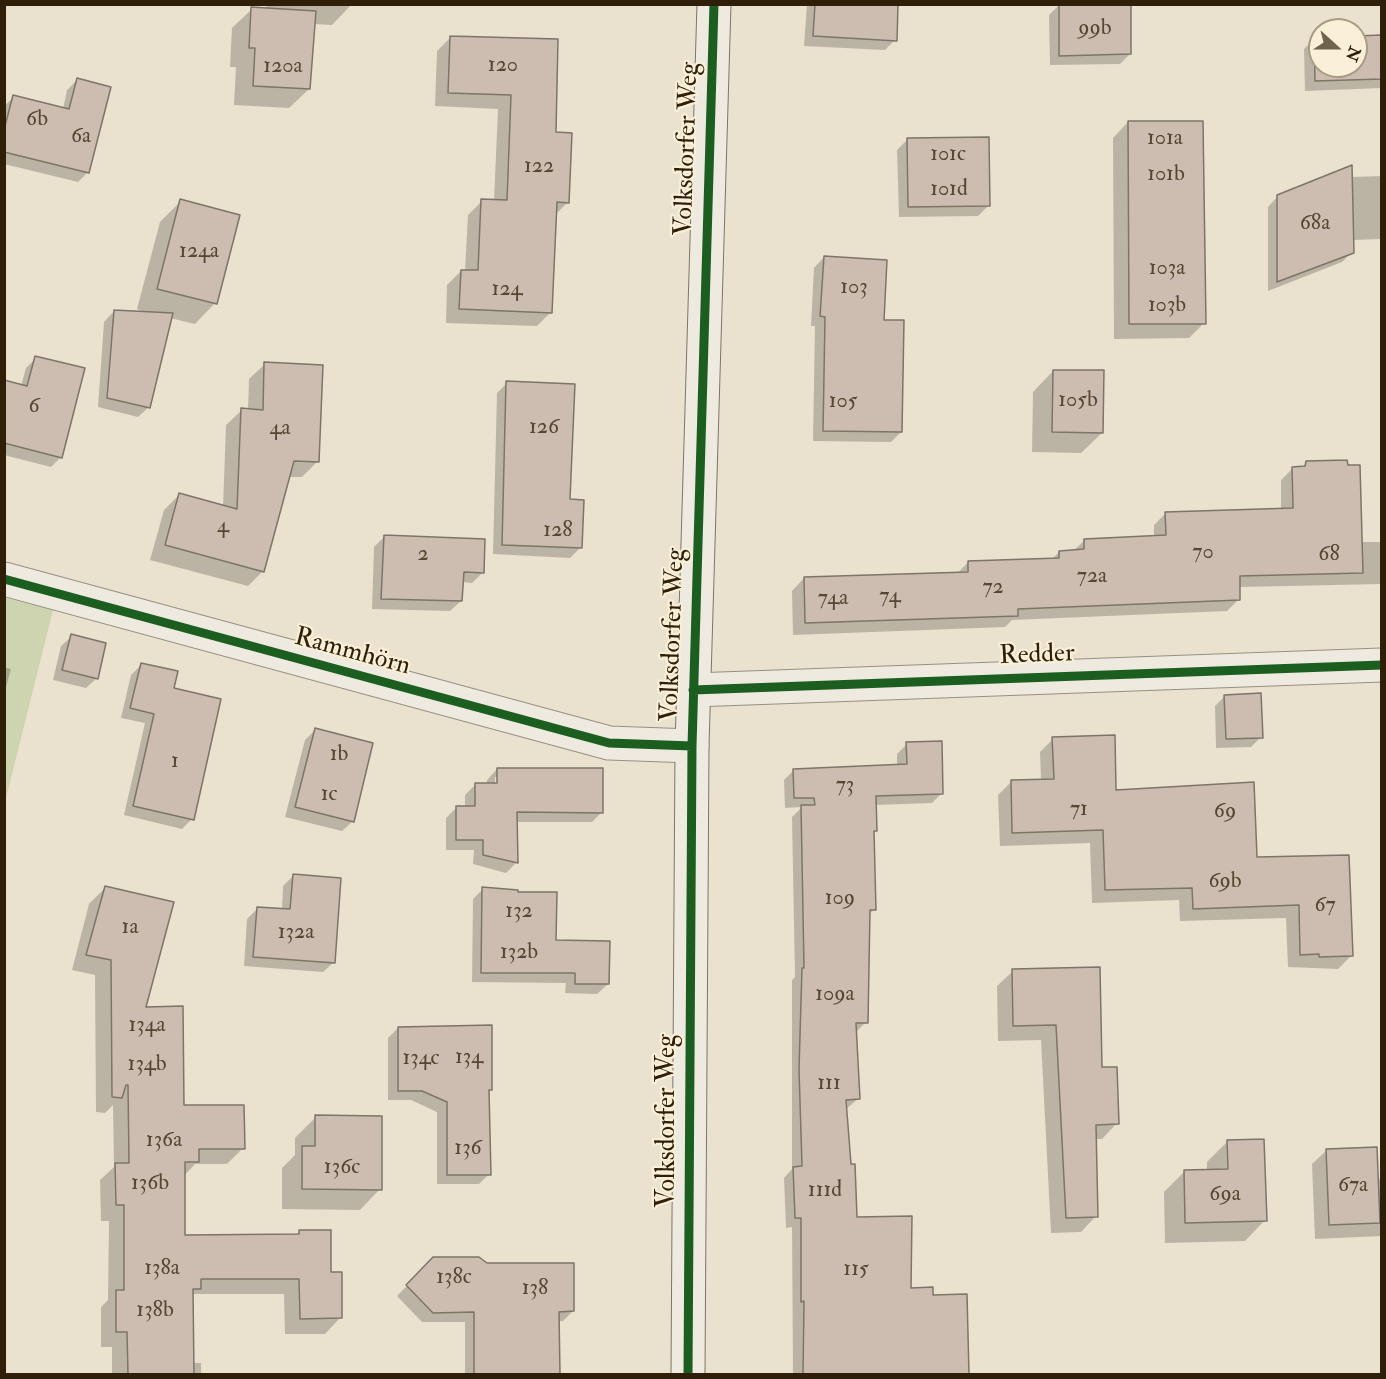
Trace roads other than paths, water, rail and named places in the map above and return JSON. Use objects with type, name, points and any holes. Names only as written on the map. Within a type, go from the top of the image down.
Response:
[{"type":"street","name":"Volksdorfer Weg","points":[[688,1374],[693,690],[714,4]]},
{"type":"street","name":"Rammhörn","points":[[4,579],[609,743],[692,747]]},
{"type":"street","name":"Redder","points":[[693,690],[1382,665]]}]
